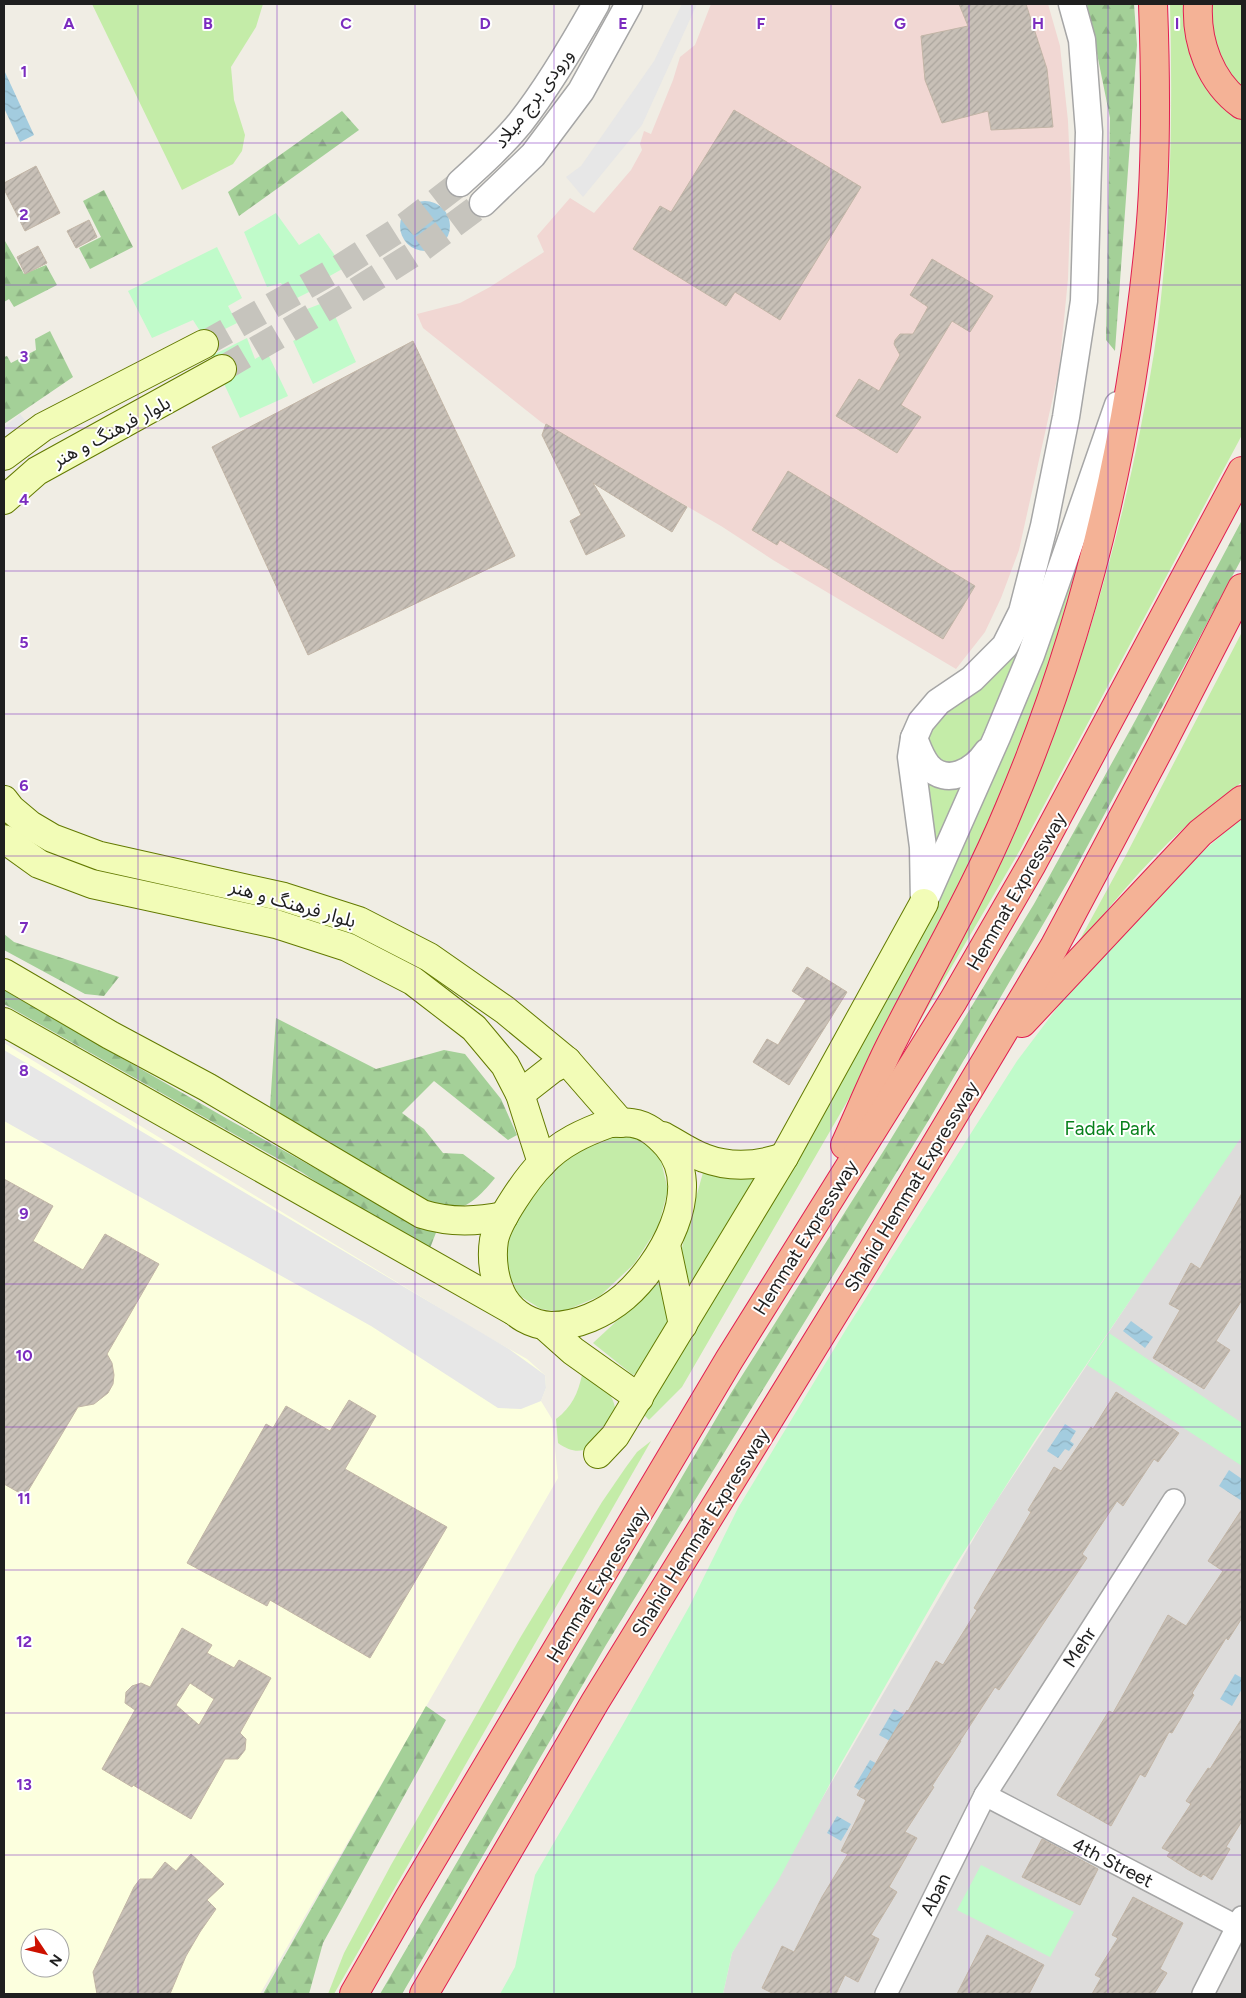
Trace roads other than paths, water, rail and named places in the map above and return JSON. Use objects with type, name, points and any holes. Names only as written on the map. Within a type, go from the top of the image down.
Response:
[{"type":"highway","points":[[800,1245],[889,1048],[970,895],[1008,811],[1044,723],[1075,629],[1106,510],[1136,353],[1150,242],[1155,59],[1153,4]]},
{"type":"highway","points":[[1198,4],[1198,29],[1209,64],[1222,84],[1235,100],[1242,105]]},
{"type":"highway","name":"Hemmat Expressway","points":[[354,1994],[728,1360],[952,1001],[1032,864],[1242,471]]},
{"type":"highway","points":[[979,1071],[1054,946],[1163,742],[1242,588]]},
{"type":"highway","points":[[979,1071],[1080,960],[1200,833],[1242,800]]},
{"type":"highway","name":"Shahid Hemmat Expressway","points":[[424,1994],[595,1702],[859,1273],[979,1071]]},
{"type":"main road","name":"بلوار فرهنگ و هنر","points":[[4,456],[43,427],[204,344]]},
{"type":"main road","name":"بلوار فرهنگ و هنر","points":[[4,500],[37,471],[222,369]]},
{"type":"main road","name":"بلوار فرهنگ و هنر","points":[[4,800],[11,809],[30,825],[52,838],[100,856],[284,896],[359,921],[428,957],[505,1010],[567,1061],[621,1123]]},
{"type":"main road","name":"بلوار فرهنگ و هنر","points":[[4,840],[38,864],[92,884],[276,924],[348,947],[413,981],[474,1028],[505,1065],[520,1094],[542,1163]]},
{"type":"main road","points":[[598,1454],[615,1436],[639,1398],[784,1157],[924,903]]},
{"type":"main road","points":[[4,973],[110,1035],[207,1087],[422,1214],[441,1220],[465,1221],[485,1220],[504,1216]]},
{"type":"main road","points":[[474,1028],[491,1032],[500,1029],[505,1022],[505,1010]]},
{"type":"main road","points":[[4,1022],[526,1319],[545,1326],[586,1320],[623,1298],[645,1276],[666,1244],[678,1212],[682,1184],[675,1154],[655,1132]]},
{"type":"main road","points":[[520,1094],[552,1068],[567,1061]]},
{"type":"main road","points":[[512,1310],[501,1294],[496,1281],[493,1260],[494,1239],[504,1216],[542,1163],[561,1147],[584,1132],[610,1123],[633,1123],[655,1132],[704,1158],[725,1163],[751,1165],[767,1163],[784,1157]]},
{"type":"main road","points":[[666,1244],[683,1325]]},
{"type":"main road","points":[[545,1326],[573,1351],[639,1398]]},
{"type":"street","name":"ورودی برج میلاد","points":[[460,184],[500,146],[519,124],[559,67],[596,4]]},
{"type":"street","points":[[483,204],[533,155],[581,91],[629,4]]},
{"type":"street","points":[[924,903],[923,847],[911,757],[914,738],[921,722],[938,702],[972,679],[1005,646],[1022,612],[1044,526],[1066,417],[1084,301],[1088,132],[1082,40],[1072,4]]},
{"type":"street","points":[[559,67],[581,91]]},
{"type":"street","points":[[519,124],[542,144]]},
{"type":"street","points":[[924,903],[1031,655],[1136,353]]},
{"type":"street","points":[[177,359],[192,386]]},
{"type":"street","points":[[914,738],[922,758],[930,768],[943,776],[958,777],[972,769],[997,737]]},
{"type":"street","name":"Mehr","points":[[984,1795],[1174,1500]]},
{"type":"street","name":"4th Street","points":[[984,1795],[1241,1924]]},
{"type":"street","name":"Aban","points":[[886,1994],[984,1795]]},
{"type":"street","points":[[1203,1994],[1241,1924]]},
{"type":"water","points":[[4,70],[34,135],[20,142],[4,108]]},
{"type":"water","points":[[425,201],[434,203],[445,212],[450,226],[448,235],[439,246],[425,251],[416,249],[405,240],[400,226],[402,217],[411,206]]},
{"type":"water","points":[[1131,1321],[1153,1337],[1145,1348],[1123,1331]]},
{"type":"water","points":[[1065,1424],[1076,1431],[1070,1441],[1074,1444],[1069,1451],[1065,1449],[1058,1458],[1047,1451]]},
{"type":"water","points":[[1229,1470],[1242,1479],[1242,1501],[1219,1486]]},
{"type":"water","points":[[1235,1674],[1242,1678],[1242,1689],[1232,1706],[1220,1699]]},
{"type":"water","points":[[894,1709],[905,1715],[890,1741],[879,1735]]},
{"type":"water","points":[[870,1760],[883,1767],[866,1794],[854,1787]]},
{"type":"water","points":[[837,1816],[851,1824],[841,1841],[827,1833]]},
{"type":"tunnel","points":[[204,344],[337,269],[403,227],[460,183]]},
{"type":"tunnel","points":[[222,369],[352,293],[420,250],[483,203]]},
{"type":"park label","name":"Fadak Park","points":[[1110,1128]]}]
